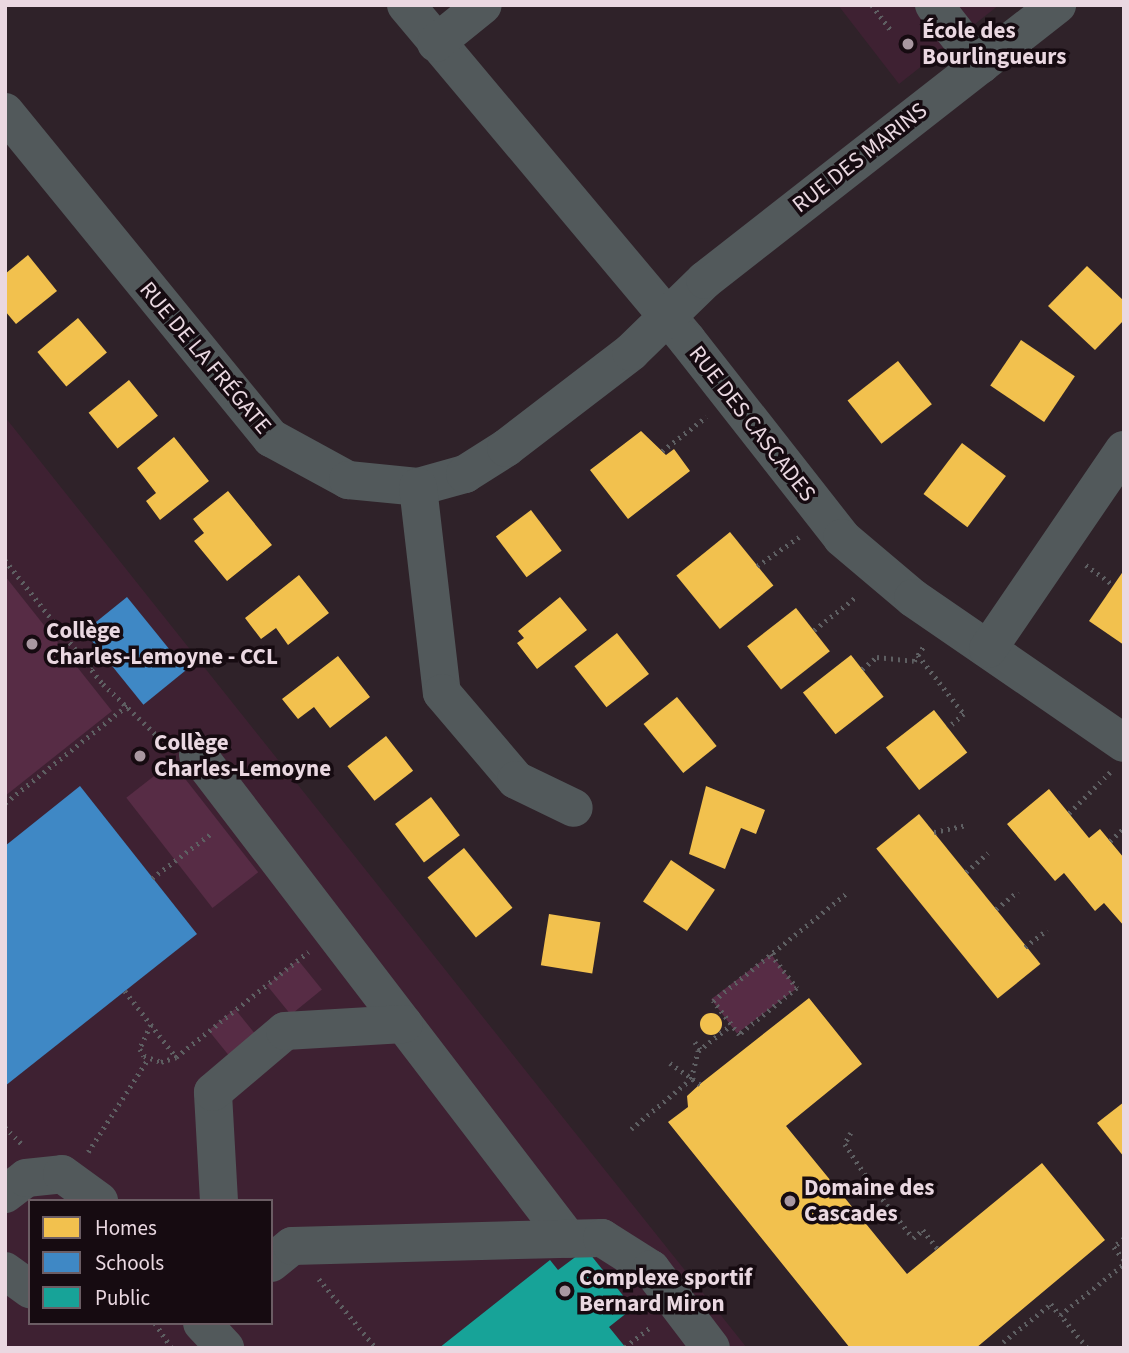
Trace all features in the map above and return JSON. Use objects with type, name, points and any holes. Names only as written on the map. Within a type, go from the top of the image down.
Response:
[{"type":"street","name":"RUE DES CASCADES","points":[[405,5],[667,316],[842,538],[988,649],[1119,754]]},
{"type":"street","points":[[436,43],[483,5]]},
{"type":"street","points":[[934,5],[981,65]]},
{"type":"street","name":"RUE DES MARINS","points":[[667,316],[705,279],[1057,5]]},
{"type":"street","name":"RUE DE LA FRÉGATE","points":[[5,112],[271,438],[348,480],[418,487],[487,463],[631,352],[667,316]]},
{"type":"street","points":[[988,649],[1124,450]]},
{"type":"street","points":[[418,487],[442,694],[516,780],[574,808]]},
{"type":"street","points":[[183,751],[404,1024],[568,1239]]},
{"type":"street","points":[[219,1199],[213,1092],[285,1031],[404,1024]]},
{"type":"street","points":[[5,1194],[26,1178],[62,1174],[96,1199]]},
{"type":"street","points":[[273,1261],[292,1246],[602,1238],[637,1257],[711,1348]]},
{"type":"street","points":[[5,1272],[28,1288]]},
{"type":"street","points":[[204,1325],[225,1348]]},
{"type":"path","points":[[872,5],[891,30]]},
{"type":"path","points":[[662,451],[710,413]]},
{"type":"path","points":[[757,566],[805,532]]},
{"type":"path","points":[[5,561],[90,667],[183,751]]},
{"type":"path","points":[[814,630],[864,590]]},
{"type":"path","points":[[862,669],[877,657],[914,660],[930,638]]},
{"type":"path","points":[[918,655],[964,714],[948,728]]},
{"type":"path","points":[[90,667],[104,656]]},
{"type":"path","points":[[5,803],[128,704]]},
{"type":"path","points":[[1069,813],[1119,754]]},
{"type":"path","points":[[152,878],[221,825]]},
{"type":"path","points":[[934,832],[966,825]]},
{"type":"path","points":[[1110,841],[1124,828]]},
{"type":"path","points":[[966,872],[988,853]]},
{"type":"path","points":[[996,909],[1018,891]]},
{"type":"path","points":[[772,954],[797,988],[739,1035],[713,1001],[848,892]]},
{"type":"path","points":[[1025,947],[1047,930]]},
{"type":"path","points":[[148,1059],[176,1057],[314,947]]},
{"type":"path","points":[[125,991],[176,1057]]},
{"type":"path","points":[[631,1129],[693,1076],[700,1049],[731,1025]]},
{"type":"path","points":[[148,1059],[140,1049],[151,1026]]},
{"type":"path","points":[[695,1042],[700,1049]]},
{"type":"path","points":[[77,1154],[85,1157],[148,1059]]},
{"type":"path","points":[[670,1063],[693,1076],[700,1084]]},
{"type":"path","points":[[5,1127],[30,1152],[22,1154]]},
{"type":"path","points":[[851,1133],[845,1144],[874,1188],[913,1238],[923,1230],[938,1249]]},
{"type":"path","points":[[1060,1315],[1124,1262],[1114,1247],[1124,1239]]},
{"type":"path","points":[[316,1275],[376,1348]]},
{"type":"path","points":[[1003,1342],[1051,1304],[1087,1348]]},
{"type":"path","points":[[625,1347],[656,1322]]},
{"type":"path","points":[[156,1325],[172,1348]]},
{"type":"shaded area","name":"École des Bourlingueurs","points":[[838,5],[999,5],[899,84]]},
{"type":"shaded area","name":"Collège Charles-Lemoyne","points":[[5,417],[747,1348],[5,1348]]},
{"type":"shaded area","name":"Collège Charles-Lemoyne - CCL","points":[[5,576],[112,711],[5,796]]},
{"type":"shaded area","points":[[172,762],[258,872],[212,908],[126,798]]},
{"type":"shaded area","points":[[771,954],[797,988],[737,1033],[711,999]]},
{"type":"shaded area","points":[[298,960],[322,990],[291,1015],[267,985]]},
{"type":"shaded area","points":[[235,1009],[261,1041],[234,1062],[209,1030]]},
{"type":"building: Homes","points":[[28,255],[57,291],[16,324],[5,311],[5,274]]},
{"type":"building: Homes","points":[[1087,266],[1124,301],[1124,320],[1095,350],[1048,306]]},
{"type":"building: Homes","points":[[78,318],[107,352],[66,387],[37,352]]},
{"type":"building: Homes","points":[[1021,340],[1075,376],[1044,422],[990,386]]},
{"type":"building: Homes","points":[[898,361],[932,404],[881,444],[848,400]]},
{"type":"building: Homes","points":[[129,380],[158,416],[118,448],[89,413]]},
{"type":"building: Homes","points":[[641,431],[666,455],[674,449],[690,471],[628,519],[590,470]]},
{"type":"building: Homes","points":[[174,437],[209,481],[160,520],[146,501],[156,493],[137,468]]},
{"type":"building: Homes","points":[[962,443],[1006,476],[967,527],[923,494]]},
{"type":"building: Homes","points":[[228,491],[272,545],[227,581],[194,541],[204,533],[193,519]]},
{"type":"building: Homes","points":[[531,510],[562,551],[527,577],[496,536]]},
{"type":"building: Homes","points":[[730,532],[773,586],[720,629],[676,575]]},
{"type":"building: Homes","points":[[1124,570],[1124,645],[1089,621]]},
{"type":"building: Homes","points":[[299,575],[329,613],[288,645],[276,628],[261,639],[245,618]]},
{"type":"building: Homes","points":[[560,597],[587,630],[537,669],[517,643],[524,638],[518,631]]},
{"type":"building: Homes","points":[[796,608],[830,651],[781,690],[747,646]]},
{"type":"building: Homes","points":[[617,633],[649,674],[606,707],[574,666]]},
{"type":"building: Homes","points":[[851,655],[884,697],[836,734],[803,693]]},
{"type":"building: Homes","points":[[338,656],[370,697],[330,728],[314,707],[298,719],[282,699]]},
{"type":"building: Homes","points":[[677,697],[717,746],[683,773],[644,724]]},
{"type":"building: Homes","points":[[934,710],[967,753],[919,790],[886,748]]},
{"type":"building: Homes","points":[[386,736],[413,771],[374,801],[347,766]]},
{"type":"building: Homes","points":[[706,786],[765,810],[756,834],[741,828],[725,869],[689,854]]},
{"type":"building: Homes","points":[[1049,789],[1089,838],[1100,829],[1124,858],[1124,926],[1104,903],[1095,911],[1064,873],[1055,881],[1007,824]]},
{"type":"building: Homes","points":[[431,797],[460,835],[424,862],[395,824]]},
{"type":"building: Homes","points":[[919,814],[1040,964],[998,999],[876,849]]},
{"type":"building: Homes","points":[[464,848],[512,908],[476,937],[427,878]]},
{"type":"building: Homes","points":[[671,860],[715,890],[687,931],[643,901]]},
{"type":"building: Homes","points":[[549,914],[600,922],[592,973],[541,965]]},
{"type":"building: Homes","name":"Domaine des Cascades","points":[[809,998],[862,1064],[786,1126],[907,1274],[1042,1163],[1105,1240],[976,1348],[850,1348],[668,1122],[688,1107],[687,1096],[700,1084]]},
{"type":"building: Homes","points":[[711,1013],[719,1016],[722,1024],[719,1032],[711,1035],[703,1032],[700,1024],[703,1016]]},
{"type":"building: Homes","points":[[1124,1102],[1124,1157],[1097,1123]]},
{"type":"building: Schools","points":[[127,597],[186,670],[143,705],[84,632]]},
{"type":"building: Schools","points":[[80,786],[197,934],[5,1086],[5,846]]},
{"type":"building: Public","name":"Complexe sportif Bernard Miron","points":[[586,1249],[633,1308],[609,1327],[626,1348],[439,1348],[550,1260],[558,1270]]},
{"type":"place","name":"École des Bourlingueurs","points":[[908,44]]},
{"type":"place","name":"Collège Charles-Lemoyne - CCL","points":[[32,644]]},
{"type":"place","name":"Collège Charles-Lemoyne","points":[[140,756]]},
{"type":"place","name":"Domaine des Cascades","points":[[790,1201]]},
{"type":"place","name":"Complexe sportif Bernard Miron","points":[[565,1291]]}]
